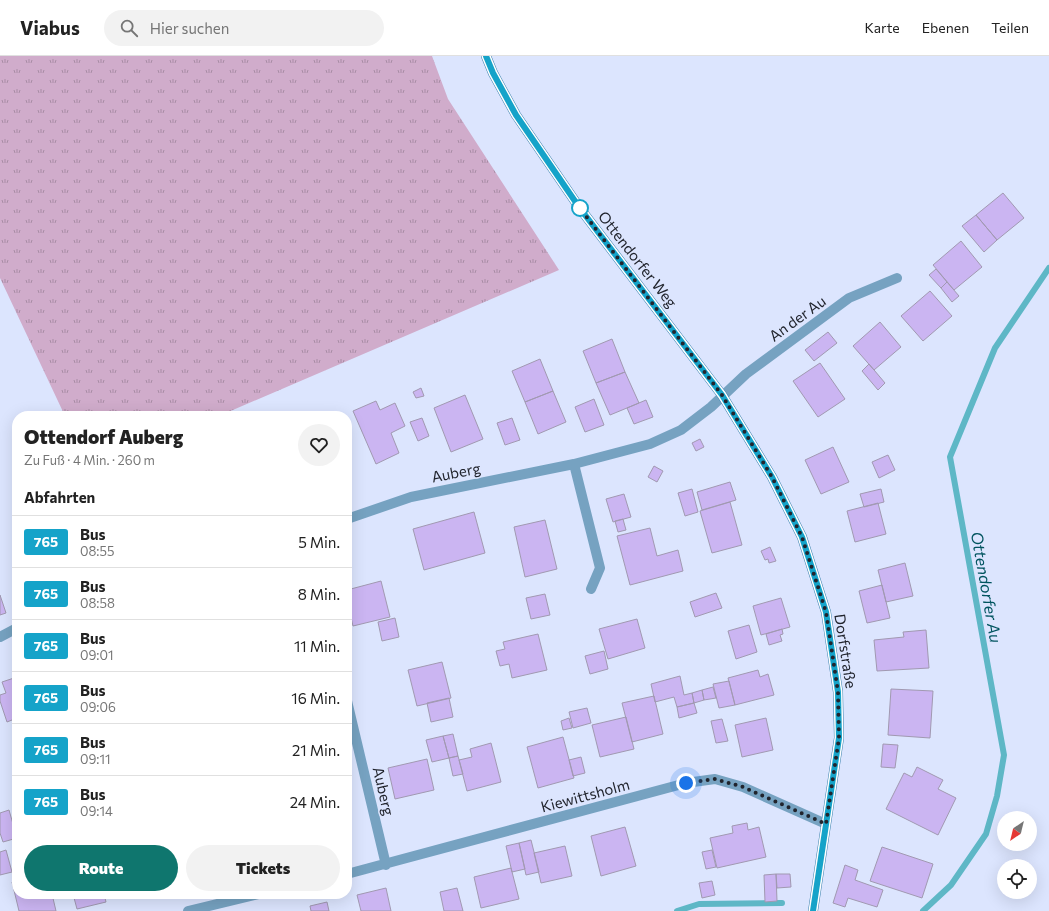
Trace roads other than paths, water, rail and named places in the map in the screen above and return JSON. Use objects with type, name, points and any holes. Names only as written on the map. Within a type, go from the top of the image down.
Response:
[{"type":"main road","name":"Ottendorfer Weg","points":[[486,56],[493,73],[516,115],[579,207],[722,395]]},
{"type":"main road","name":"Dorfstraße","points":[[722,395],[772,477],[802,537],[826,612],[838,692],[839,738],[813,911]]},
{"type":"street","name":"An der Au","points":[[722,395],[746,374],[849,298],[897,278]]},
{"type":"street","name":"Auberg","points":[[352,517],[411,497],[574,464],[650,444],[676,432],[711,407],[722,395]]},
{"type":"street","points":[[574,464],[600,568],[591,589]]},
{"type":"street","points":[[0,637],[12,631]]},
{"type":"street","name":"Auberg","points":[[352,722],[386,865]]},
{"type":"street","name":"Kiewittsholm","points":[[352,873],[386,865],[686,783],[715,779],[743,787],[826,824]]},
{"type":"street","points":[[188,911],[238,899]]},
{"type":"waterway","name":"Ottendorfer Au","points":[[923,911],[951,885],[986,834],[997,796],[1004,755],[950,457],[995,348],[1049,268]]},
{"type":"waterway","name":"Ottendorfer Au","points":[[677,911],[699,904],[782,903]]}]
